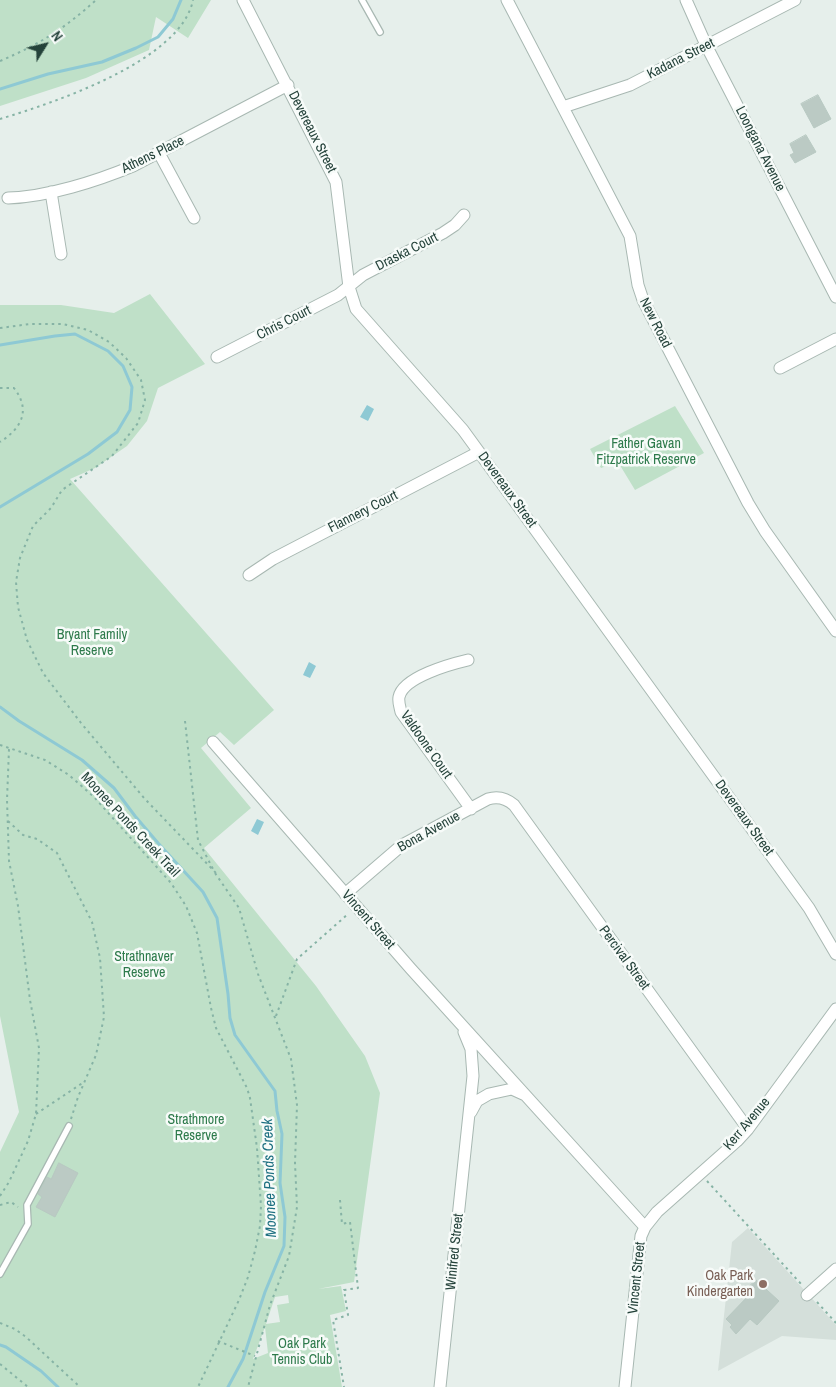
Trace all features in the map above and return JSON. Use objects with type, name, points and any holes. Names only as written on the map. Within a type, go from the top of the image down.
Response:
[{"type":"street","name":"Devereaux Street","points":[[243,0],[336,182],[352,301],[363,318],[463,430],[809,908],[836,954]]},
{"type":"street","name":"New Road","points":[[507,0],[630,236],[643,300],[743,494],[765,531],[835,626]]},
{"type":"street","name":"Loongana Avenue","points":[[686,0],[706,45],[836,297]]},
{"type":"street","name":"Kadana Street","points":[[563,107],[630,85],[795,0]]},
{"type":"street","name":"Athens Place","points":[[8,198],[25,198],[112,175],[159,153],[288,85]]},
{"type":"street","points":[[159,153],[194,218]]},
{"type":"street","points":[[51,192],[60,254]]},
{"type":"street","name":"Draska Court","points":[[349,287],[363,275],[443,233],[455,225],[464,215]]},
{"type":"street","name":"Chris Court","points":[[217,357],[338,295],[349,287]]},
{"type":"street","points":[[780,368],[836,339]]},
{"type":"street","name":"Flannery Court","points":[[249,575],[273,559],[479,452]]},
{"type":"street","name":"Valdoone Court","points":[[468,660],[437,669],[418,678],[401,691],[398,697],[401,712],[471,809]]},
{"type":"street","name":"Vincent Street","points":[[213,742],[345,894],[645,1227],[641,1236],[624,1387]]},
{"type":"street","name":"Bona Avenue","points":[[345,894],[402,845],[495,797]]},
{"type":"street","name":"Percival Street","points":[[495,797],[508,800],[514,805],[748,1129]]},
{"type":"street","name":"Kerr Avenue","points":[[645,1227],[658,1212],[748,1129],[836,1009]]},
{"type":"street","name":"Winifred Street","points":[[440,1387],[473,1076],[471,1049],[468,1039],[454,1016]]},
{"type":"street","points":[[470,1116],[478,1101],[489,1094],[512,1089],[526,1096]]},
{"type":"street","points":[[808,1294],[836,1269]]},
{"type":"lane","points":[[362,0],[380,32]]},
{"type":"lane","points":[[0,1274],[28,1224],[28,1205],[69,1126]]},
{"type":"path","points":[[0,61],[39,44],[56,33],[96,0]]},
{"type":"path","points":[[0,118],[89,88],[150,54],[175,34],[192,8],[193,0]]},
{"type":"path","points":[[0,328],[30,324],[63,324],[88,330],[109,342],[126,358],[141,380],[145,400],[138,423],[112,456],[62,490],[51,508],[33,526],[20,558],[16,582],[18,607],[27,640],[43,673],[81,723],[144,798],[216,873]]},
{"type":"path","points":[[0,388],[14,388],[21,397],[23,413],[19,425],[0,442]]},
{"type":"path","points":[[185,721],[198,840],[204,854],[239,908],[258,974],[291,1059],[297,1105],[295,1163],[297,1207],[289,1256],[270,1305],[248,1387]]},
{"type":"path","name":"Moonee Ponds Creek Trail","points":[[0,745],[45,760],[58,767],[94,797],[171,883],[186,906],[197,933],[216,1028],[247,1088],[257,1148],[261,1206],[260,1226],[248,1277],[198,1387]]},
{"type":"path","points":[[0,1196],[9,1182],[28,1141],[36,1114],[39,1048],[30,1000],[18,906],[9,861],[7,820],[9,748]]},
{"type":"path","points":[[7,820],[23,834],[37,839],[57,853],[92,922],[100,958],[104,1017],[96,1055],[84,1082],[69,1126]]},
{"type":"path","points":[[275,1017],[297,959],[348,914]]},
{"type":"path","points":[[36,1114],[84,1082]]},
{"type":"path","points":[[707,1182],[836,1323]]},
{"type":"path","points":[[340,1200],[342,1224],[350,1222],[358,1288],[344,1290],[348,1315],[333,1320],[344,1387]]},
{"type":"path","points":[[0,1204],[11,1202]]},
{"type":"path","points":[[0,1323],[15,1329],[26,1337],[80,1387]]},
{"type":"path","points":[[218,1341],[256,1356]]},
{"type":"path","points":[[0,1364],[28,1387]]},
{"type":"shaded area","name":"Oak Park Kindergarten","points":[[748,1228],[836,1325],[836,1340],[782,1336],[718,1371],[732,1242]]},
{"type":"green space","points":[[0,0],[211,0],[188,38],[156,17],[149,50],[86,78],[0,106]]},
{"type":"green space","name":"Strathmore Reserve","points":[[150,294],[205,364],[158,388],[147,421],[127,446],[95,468],[70,479],[274,710],[234,745],[220,732],[201,748],[251,808],[204,848],[316,986],[365,1056],[380,1093],[354,1282],[318,1289],[341,1286],[346,1311],[330,1315],[342,1387],[0,1387],[0,1152],[19,1112],[0,1016],[0,305],[61,305],[114,313]],"holes":[[[288,1295],[289,1303],[277,1305],[280,1322],[266,1324],[275,1297]],[[265,1327],[268,1353],[253,1359]]]},
{"type":"green space","name":"Father Gavan Fitzpatrick Reserve","points":[[675,406],[704,453],[635,490],[618,462],[601,468],[590,449]]},
{"type":"water","points":[[367,405],[374,409],[368,421],[360,417]]},
{"type":"water","points":[[309,662],[316,666],[310,678],[303,675]]},
{"type":"water","points":[[257,819],[264,822],[258,835],[251,831]]},
{"type":"building","points":[[818,95],[831,119],[814,128],[801,104]]},
{"type":"building","points":[[806,135],[816,152],[795,163],[790,155],[794,153],[790,144]]},
{"type":"building","points":[[59,1163],[78,1173],[55,1217],[36,1207],[42,1197],[38,1194],[47,1177],[51,1179]]},
{"type":"building","name":"Oak Park Kindergarten","points":[[756,1280],[779,1301],[757,1325],[750,1319],[736,1334],[730,1327],[732,1325],[726,1319],[749,1295],[745,1291]]},
{"type":"waterway","name":"Moonee Ponds Creek","points":[[0,89],[48,74],[102,62],[136,48],[158,37],[173,19],[181,0]]},
{"type":"waterway","name":"Moonee Ponds Creek","points":[[0,345],[75,334],[108,351],[123,366],[132,387],[130,410],[117,432],[88,454],[0,507]]},
{"type":"waterway","name":"Moonee Ponds Creek","points":[[0,707],[82,760],[114,788],[158,843],[203,892],[217,918],[230,1018],[235,1035],[275,1091],[282,1134],[280,1183],[285,1217],[284,1246],[265,1292],[243,1359],[228,1387]]},
{"type":"waterway","name":"Moonee Ponds Creek","points":[[0,1345],[6,1347],[41,1371],[58,1387]]},
{"type":"place","name":"Oak Park Kindergarten","points":[[763,1284]]},
{"type":"park label","name":"Bryant Family Reserve","points":[[92,644]]},
{"type":"park label","name":"Strathnaver Reserve","points":[[144,966]]},
{"type":"park label","name":"Oak Park Tennis Club","points":[[302,1352]]}]
